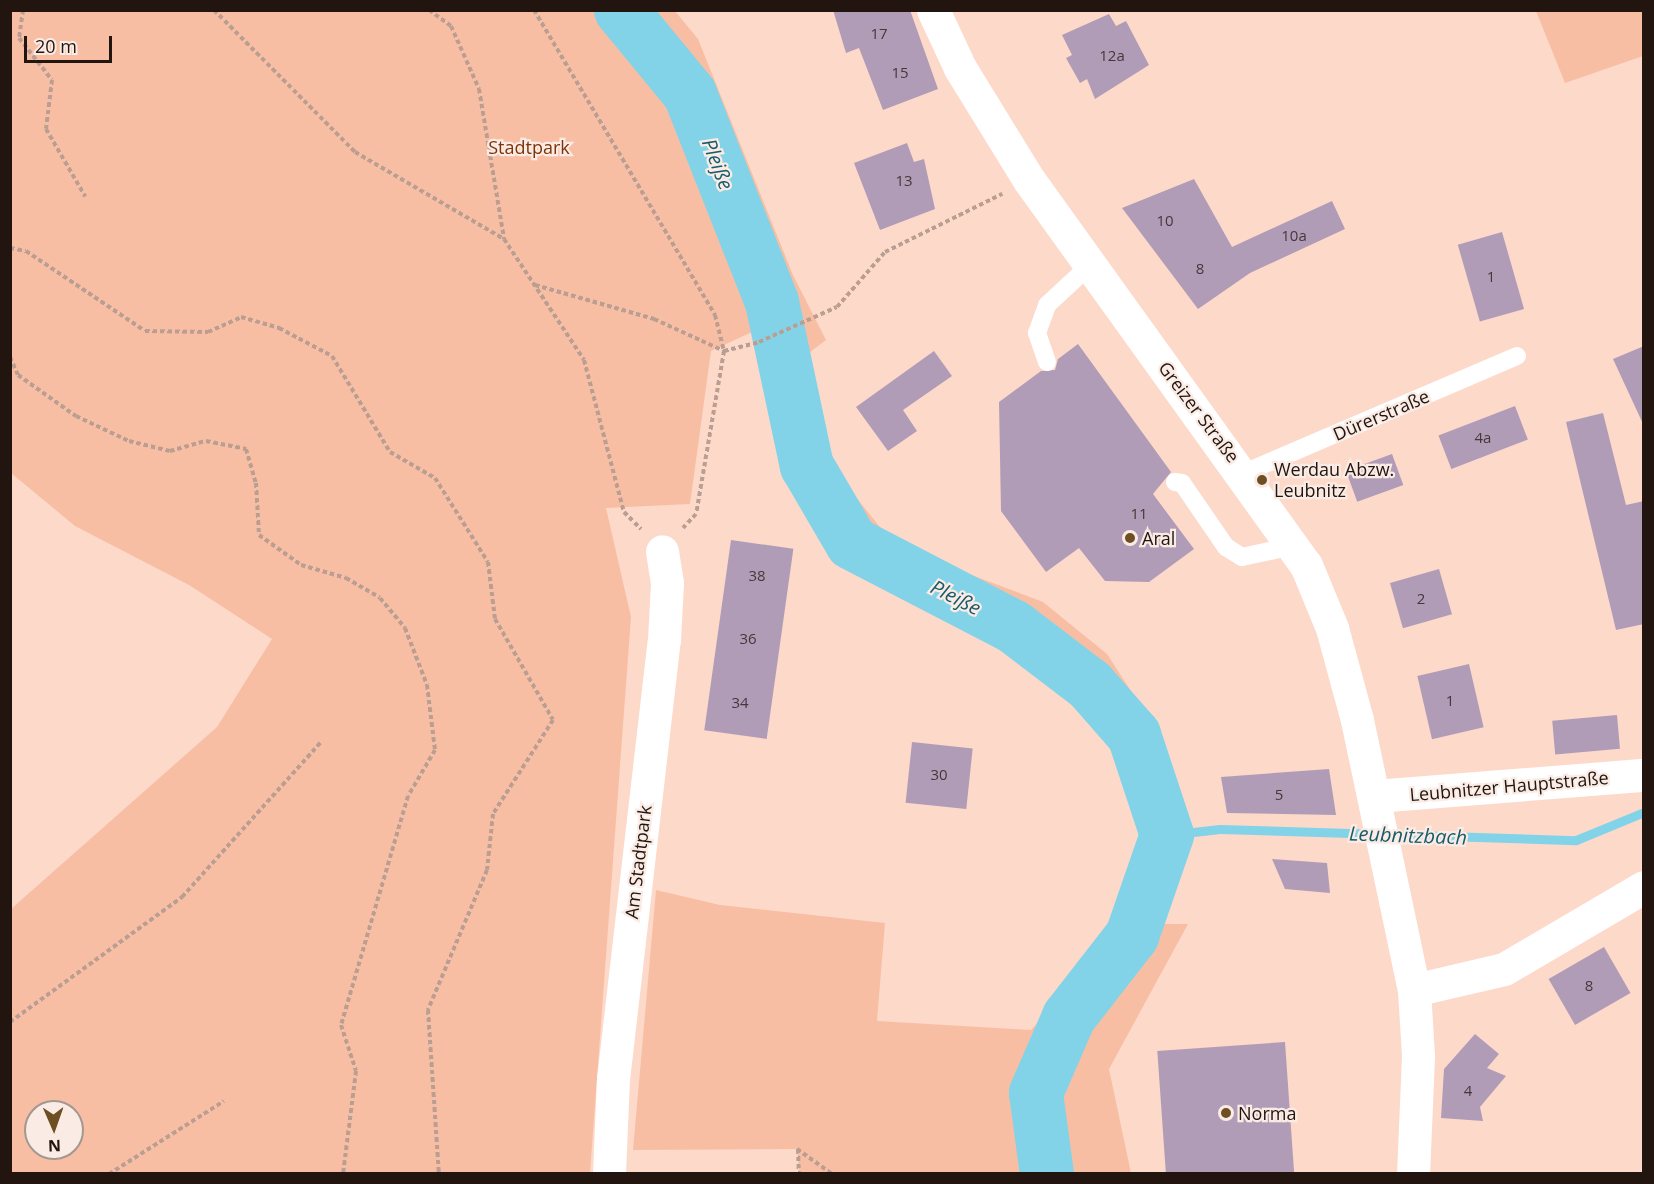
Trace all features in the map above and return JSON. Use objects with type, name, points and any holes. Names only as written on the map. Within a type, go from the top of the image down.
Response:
[{"type":"street","name":"Greizer Straße","points":[[933,10],[960,68],[1029,180],[1244,473],[1293,546],[1332,628],[1377,805],[1414,990],[1418,1056],[1413,1173]]},
{"type":"street","name":"Am Stadtpark","points":[[609,1173],[613,1079],[664,640],[667,583],[662,551]]},
{"type":"street","name":"Leubnitzer Hauptstraße","points":[[1377,805],[1644,775]]},
{"type":"street","points":[[1414,990],[1504,969],[1644,887]]},
{"type":"lane","points":[[1047,362],[1037,333],[1047,306],[1090,266]]},
{"type":"lane","name":"Dürerstraße","points":[[1244,473],[1517,356]]},
{"type":"lane","points":[[1175,482],[1182,483],[1226,547],[1242,557],[1293,546]]},
{"type":"path","points":[[23,10],[19,38],[52,80],[46,129],[85,196]]},
{"type":"path","points":[[214,10],[355,152],[504,239]]},
{"type":"path","points":[[429,10],[451,26],[480,89],[504,239],[584,360],[624,512],[662,551],[696,514],[724,351],[715,315],[534,10]]},
{"type":"path","points":[[535,285],[654,319],[724,351],[759,342],[837,307],[885,252],[1029,180]]},
{"type":"path","points":[[10,248],[26,251],[145,331],[208,332],[241,317],[279,328],[332,356],[390,452],[435,478],[489,562],[495,619],[553,720],[493,814],[487,870],[428,1010],[439,1173]]},
{"type":"path","points":[[10,357],[18,375],[67,410],[129,441],[170,451],[206,441],[246,449],[256,483],[259,535],[301,565],[346,578],[380,598],[405,628],[427,685],[435,750],[408,796],[341,1025],[356,1071],[343,1173]]},
{"type":"path","points":[[10,1022],[182,897],[321,742]]},
{"type":"path","points":[[109,1173],[224,1101]]},
{"type":"path","points":[[799,1173],[798,1149],[832,1173]]},
{"type":"green space","name":"Stadtpark","points":[[11,11],[675,11],[698,39],[793,275],[826,340],[801,359],[818,432],[846,485],[884,532],[958,570],[1043,602],[1107,654],[1153,725],[1184,825],[1148,924],[1188,924],[1109,1069],[1131,1173],[799,1174],[797,1149],[633,1150],[656,890],[720,905],[885,923],[877,1021],[1031,1030],[1102,955],[1131,900],[1146,824],[1125,755],[1096,711],[1030,657],[859,574],[817,516],[783,439],[769,360],[752,332],[711,351],[690,504],[606,508],[631,617],[590,1173],[11,1173],[11,909],[217,727],[272,639],[189,585],[75,526],[11,473]]},
{"type":"green space","points":[[1536,11],[1643,11],[1643,56],[1565,83]]},
{"type":"building","points":[[833,10],[910,10],[938,89],[883,110],[859,48],[846,53]]},
{"type":"building","points":[[1109,14],[1116,26],[1126,21],[1149,65],[1095,99],[1087,79],[1080,83],[1066,58],[1072,55],[1062,35]]},
{"type":"building","points":[[907,143],[914,162],[924,159],[935,209],[880,230],[854,163]]},
{"type":"building","points":[[1194,179],[1232,247],[1332,201],[1345,229],[1250,273],[1198,309],[1122,208]]},
{"type":"building","points":[[1502,232],[1524,309],[1480,322],[1458,245]]},
{"type":"building","points":[[1078,344],[1171,472],[1153,494],[1194,549],[1149,582],[1105,581],[1079,548],[1046,572],[1001,511],[999,402],[1041,371],[1055,370],[1058,359]]},
{"type":"building","points":[[1644,346],[1644,426],[1613,359]]},
{"type":"building","points":[[934,351],[952,376],[903,410],[917,431],[888,451],[856,407]]},
{"type":"building","points":[[1515,406],[1528,440],[1451,469],[1438,435]]},
{"type":"building","points":[[1603,413],[1626,505],[1644,501],[1644,624],[1616,630],[1566,422]]},
{"type":"building","points":[[1392,454],[1403,485],[1357,502],[1346,471]]},
{"type":"building","points":[[731,540],[793,549],[767,739],[704,730]]},
{"type":"building","points":[[1439,569],[1452,614],[1403,628],[1390,583]]},
{"type":"building","points":[[1469,664],[1484,727],[1432,739],[1417,676]]},
{"type":"building","points":[[1617,715],[1620,749],[1555,755],[1552,721]]},
{"type":"building","points":[[912,742],[973,748],[966,809],[906,803]]},
{"type":"building","points":[[1329,769],[1336,815],[1227,813],[1221,777]]},
{"type":"building","points":[[1272,859],[1327,863],[1330,893],[1285,889]]},
{"type":"building","points":[[1604,947],[1630,993],[1575,1025],[1549,979]]},
{"type":"building","points":[[1475,1034],[1499,1054],[1487,1068],[1506,1076],[1480,1107],[1483,1121],[1441,1118],[1444,1069]]},
{"type":"building","name":"Norma","points":[[1285,1042],[1294,1173],[1166,1174],[1157,1051]]},
{"type":"waterway","name":"Pleiße","points":[[621,10],[690,94],[772,302],[807,466],[852,543],[1014,627],[1090,685],[1134,735],[1167,835],[1132,936],[1069,1017],[1036,1093],[1047,1174]]},
{"type":"waterway","name":"Leubnitzbach","points":[[1167,835],[1220,829],[1576,840],[1644,812]]},
{"type":"place","name":"Werdau Abzw. Leubnitz","points":[[1262,480]]},
{"type":"place","name":"Aral","points":[[1130,538]]},
{"type":"place","name":"Norma","points":[[1226,1113]]}]
